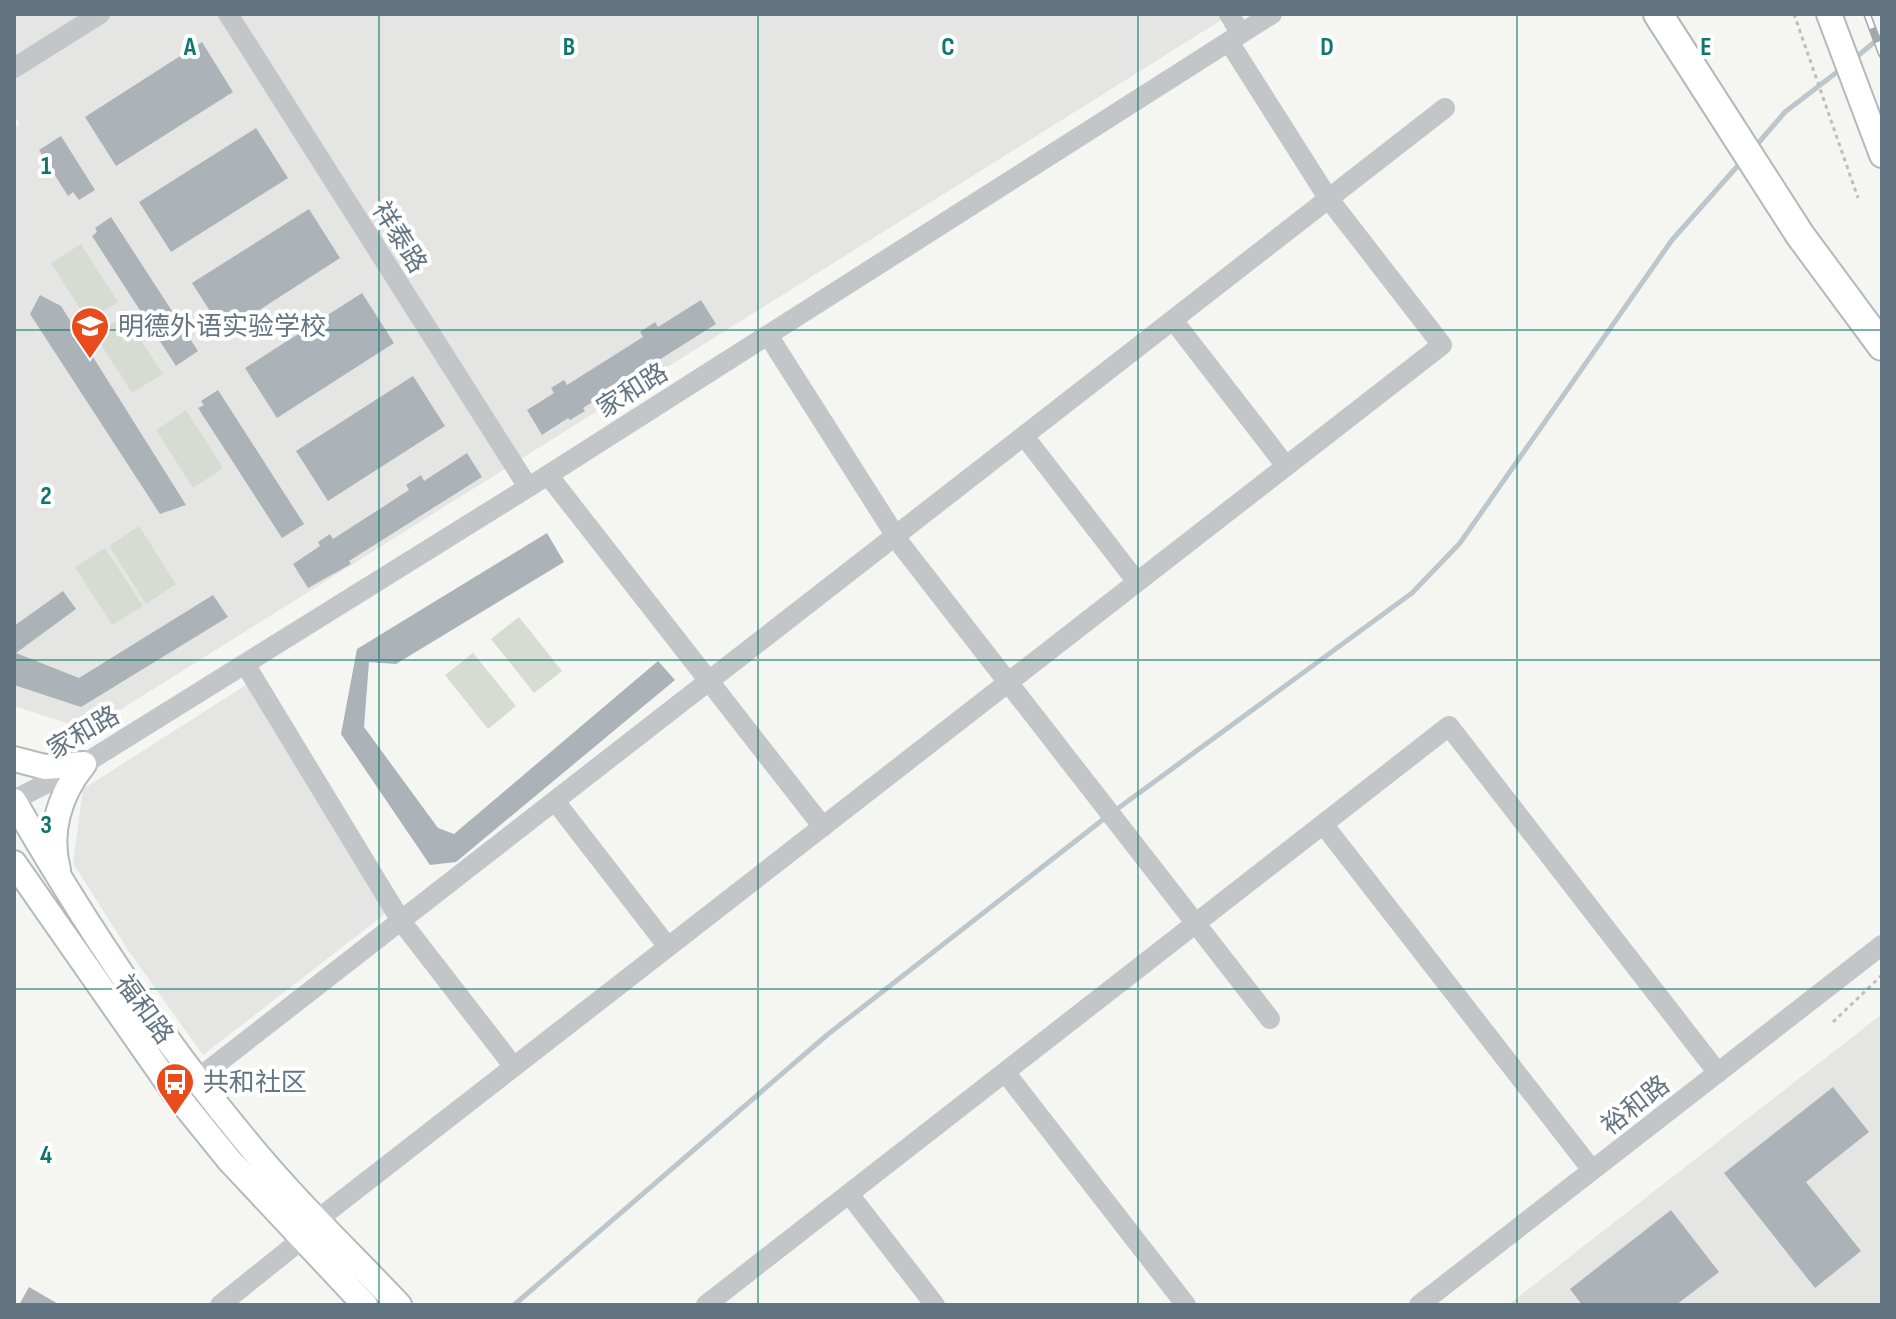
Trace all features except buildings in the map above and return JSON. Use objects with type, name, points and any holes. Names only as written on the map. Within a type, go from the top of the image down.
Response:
[{"type":"highway","points":[[1658,14],[1800,235],[1882,346]]},
{"type":"main road","points":[[1829,14],[1882,154]]},
{"type":"main road","points":[[14,759],[45,767],[84,764]]},
{"type":"main road","points":[[61,883],[54,847],[58,811],[73,778],[84,764]]},
{"type":"main road","name":"福和路","points":[[14,800],[61,883],[111,961],[196,1080],[248,1144],[399,1305]]},
{"type":"main road","name":"福和路","points":[[14,863],[174,1092],[301,1240],[365,1305]]},
{"type":"main road","points":[[14,887],[44,908]]},
{"type":"street","points":[[14,68],[100,14]]},
{"type":"street","name":"祥泰路","points":[[228,14],[528,487]]},
{"type":"street","points":[[317,1220],[1442,345],[1328,198],[1235,38],[1229,14]]},
{"type":"street","name":"家和路","points":[[14,800],[84,764],[548,475],[1272,14]]},
{"type":"street","points":[[196,1080],[1445,108]]},
{"type":"street","points":[[1173,320],[1286,466]]},
{"type":"street","points":[[768,335],[895,536],[1270,1019]]},
{"type":"street","points":[[1024,436],[1137,582]]},
{"type":"street","points":[[548,475],[823,827]]},
{"type":"street","points":[[245,664],[401,921],[514,1067]]},
{"type":"street","points":[[706,1305],[1449,726],[1718,1073]]},
{"type":"street","points":[[555,801],[668,947]]},
{"type":"street","points":[[1323,824],[1592,1170]]},
{"type":"street","name":"裕和路","points":[[1419,1305],[1882,945]]},
{"type":"street","points":[[1005,1072],[1186,1305]]},
{"type":"street","points":[[849,1194],[935,1305]]},
{"type":"street","points":[[220,1305],[301,1240]]},
{"type":"path","points":[[1794,14],[1858,198]]},
{"type":"path","points":[[1833,1022],[1882,975]]},
{"type":"shaded area","points":[[14,14],[1231,14],[88,730],[14,706],[14,128],[20,124],[14,115]]},
{"type":"shaded area","points":[[81,244],[118,302],[88,321],[51,263]]},
{"type":"shaded area","points":[[125,315],[163,374],[132,393],[95,335]]},
{"type":"shaded area","points":[[186,410],[223,468],[193,488],[156,430]]},
{"type":"shaded area","points":[[139,526],[176,584],[146,604],[109,546]]},
{"type":"shaded area","points":[[105,548],[143,606],[112,625],[75,567]]},
{"type":"shaded area","points":[[519,617],[562,671],[534,693],[491,639]]},
{"type":"shaded area","points":[[473,653],[516,706],[488,729],[445,675]]},
{"type":"shaded area","points":[[246,685],[385,914],[203,1055],[128,950],[73,863],[83,789]]},
{"type":"shaded area","points":[[1882,1014],[1882,1305],[1508,1305]]},
{"type":"waterway","points":[[1855,58],[1882,36]]},
{"type":"waterway","points":[[1754,148],[1785,112],[1841,69]]},
{"type":"waterway","points":[[1113,812],[1412,593],[1460,543],[1672,240],[1742,161]]},
{"type":"waterway","points":[[514,1305],[827,1035],[1105,818]]},
{"type":"railway","points":[[1867,14],[1882,54]]},
{"type":"place","name":"明德外语实验学校","points":[[90,360]]},
{"type":"place","name":"共和社区","points":[[175,1116]]}]
